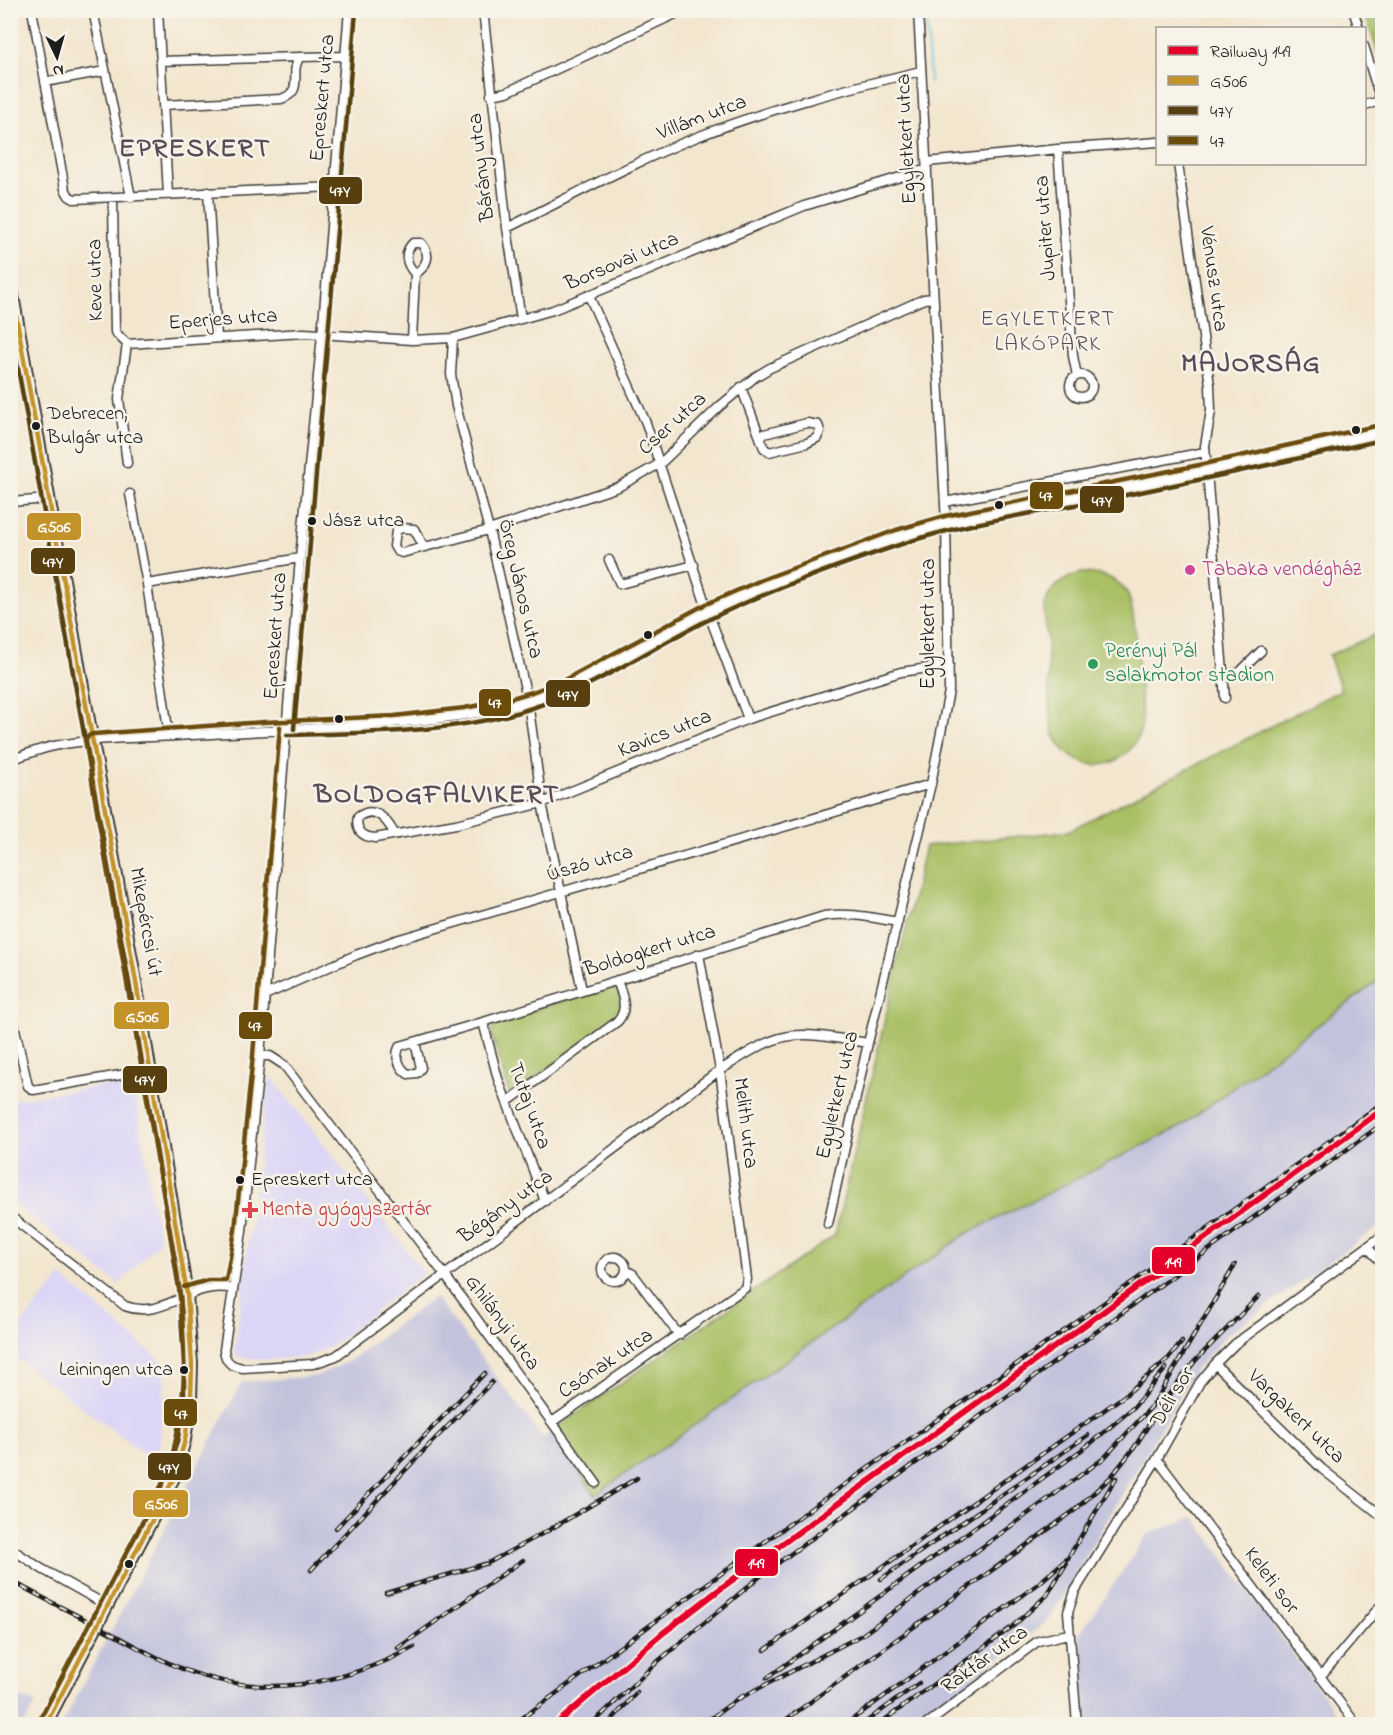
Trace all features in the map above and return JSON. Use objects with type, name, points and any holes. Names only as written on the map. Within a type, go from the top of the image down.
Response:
[{"type":"main road","name":"Mikepércsi út","points":[[10,279],[136,982],[187,1294],[192,1364],[191,1398],[185,1440],[174,1478],[46,1725]]},
{"type":"street","points":[[32,10],[64,189],[74,199],[334,187]]},
{"type":"street","points":[[93,10],[131,197]]},
{"type":"street","points":[[158,10],[168,195]]},
{"type":"street","name":"Epreskert utca","points":[[232,1289],[242,1231],[260,1056],[300,558],[322,335],[349,10]]},
{"type":"street","name":"Bárány utca","points":[[483,10],[507,228],[521,318]]},
{"type":"street","points":[[491,95],[507,92],[684,10]]},
{"type":"street","name":"Egyletkert utca","points":[[828,1224],[868,1043],[931,783],[947,705],[949,665],[946,523],[918,10]]},
{"type":"street","points":[[1353,10],[1359,27]]},
{"type":"street","points":[[1366,49],[1382,102],[1366,105]]},
{"type":"street","points":[[160,61],[345,56]]},
{"type":"street","points":[[163,105],[287,97],[295,88],[296,62],[300,57]]},
{"type":"street","points":[[45,82],[105,71]]},
{"type":"street","name":"Villám utca","points":[[507,228],[632,166],[743,120],[828,94],[921,71]]},
{"type":"street","points":[[927,165],[1059,149],[1156,142]]},
{"type":"street","name":"Jupiter utca","points":[[1059,149],[1073,356],[1077,376]]},
{"type":"street","name":"Borsovai utca","points":[[322,335],[412,340],[453,338],[554,310],[762,222],[927,165]]},
{"type":"street","name":"Vénusz utca","points":[[1178,165],[1210,385],[1211,411],[1205,452],[1225,698]]},
{"type":"street","points":[[208,192],[217,338]]},
{"type":"street","name":"Keve utca","points":[[112,199],[115,332],[127,344],[119,399],[127,463]]},
{"type":"street","points":[[412,340],[415,274]]},
{"type":"street","points":[[589,296],[646,423],[708,612],[748,719]]},
{"type":"street","name":"Cser utca","points":[[424,547],[489,530],[618,487],[661,463],[741,387],[770,368],[924,299],[933,298]]},
{"type":"street","name":"Eperjes utca","points":[[127,344],[304,333],[322,335]]},
{"type":"street","name":"Öreg János utca","points":[[453,338],[451,374],[454,397],[489,530],[528,702],[542,803],[582,990]]},
{"type":"street","points":[[741,387],[764,448],[769,452],[807,443],[817,438],[820,431],[818,425],[807,423],[764,434]]},
{"type":"street","points":[[10,760],[52,747],[93,741],[352,726],[453,718],[483,713],[528,702],[567,687],[708,612],[764,587],[887,541],[946,523],[1206,471],[1383,432]]},
{"type":"street","points":[[945,502],[1205,452]]},
{"type":"street","points":[[130,494],[147,584],[169,736]]},
{"type":"street","points":[[10,502],[50,499]]},
{"type":"street","points":[[147,584],[300,558]]},
{"type":"street","points":[[609,561],[620,584],[694,566]]},
{"type":"street","points":[[1223,676],[1240,672],[1261,651]]},
{"type":"street","name":"Kavics utca","points":[[394,833],[456,824],[542,803],[748,719],[901,672],[949,665]]},
{"type":"street","name":"Úszó utca","points":[[265,995],[396,940],[931,783]]},
{"type":"street","name":"Boldogkert utca","points":[[415,1042],[824,916],[839,914],[898,922]]},
{"type":"street","name":"Melith utca","points":[[699,954],[720,1071],[747,1279],[745,1288],[739,1294]]},
{"type":"street","points":[[507,1102],[618,1021],[624,1014],[625,1004],[617,980]]},
{"type":"street","points":[[10,1007],[28,1086],[33,1090],[132,1073]]},
{"type":"street","name":"Tutaj utca","points":[[483,1022],[489,1050],[507,1102],[545,1201]]},
{"type":"street","name":"Bégány utca","points":[[232,1289],[225,1350],[228,1363],[243,1368],[312,1365],[336,1356],[720,1071],[762,1045],[792,1036],[814,1036],[868,1043]]},
{"type":"street","name":"Ghilányi utca","points":[[260,1056],[270,1056],[284,1065],[444,1274],[596,1483]]},
{"type":"street","points":[[10,1216],[125,1306],[141,1311],[151,1310],[202,1288],[222,1286],[232,1289]]},
{"type":"street","name":"Déli sor","points":[[1077,1725],[1068,1634],[1068,1612],[1075,1591],[1157,1459],[1200,1382],[1235,1344],[1383,1236]]},
{"type":"street","points":[[1367,1247],[1383,1263]]},
{"type":"street","name":"Csónak utca","points":[[626,1270],[633,1274],[679,1335]]},
{"type":"street","name":"Csónak utca","points":[[552,1422],[739,1294]]},
{"type":"street","name":"Vargakert utca","points":[[1215,1364],[1322,1468],[1383,1516]]},
{"type":"street","name":"Keleti sor","points":[[1157,1459],[1356,1725]]},
{"type":"street","points":[[10,1548],[108,1606]]},
{"type":"street","points":[[1320,1677],[1383,1604]]},
{"type":"street","name":"Raktár utca","points":[[927,1725],[1038,1641],[1068,1634]]},
{"type":"shaded area","points":[[1382,978],[1382,1224],[1225,1336],[1193,1373],[1049,1620],[915,1724],[62,1724],[242,1382],[316,1376],[349,1361],[435,1297],[543,1438],[552,1431],[595,1495],[966,1234],[1180,1127]]},
{"type":"shaded area","points":[[273,1079],[424,1273],[330,1347],[306,1357],[263,1360],[234,1356],[268,1080]]},
{"type":"shaded area","points":[[133,1081],[159,1242],[119,1284],[11,1201],[11,1100]]},
{"type":"shaded area","points":[[61,1276],[166,1365],[158,1464],[11,1354],[11,1337]]},
{"type":"shaded area","points":[[1194,1517],[1344,1724],[1087,1724],[1079,1635],[1148,1534]]},
{"type":"shaded area","points":[[11,1696],[36,1703],[25,1724],[11,1724]]},
{"type":"green space","points":[[1364,11],[1382,11],[1382,65]]},
{"type":"green space","name":"Perényi Pál salakmotor stadion","points":[[1080,573],[1106,576],[1122,586],[1130,601],[1136,635],[1142,725],[1128,752],[1117,760],[1104,764],[1091,764],[1078,760],[1066,752],[1056,739],[1052,728],[1045,606],[1048,596],[1055,587]]},
{"type":"green space","points":[[1382,632],[1382,978],[1180,1127],[966,1234],[595,1495],[552,1431],[835,1235],[925,846],[1068,831],[1341,690],[1329,655]]},
{"type":"green space","points":[[608,986],[616,988],[623,1003],[616,1019],[511,1095],[492,1035],[493,1026],[501,1021]]},
{"type":"waterway","points":[[926,10],[930,83]]},
{"type":"waterway","points":[[1374,10],[1382,35]]},
{"type":"railway","points":[[514,1724],[817,1504],[1098,1307],[1382,1103]]},
{"type":"railway","points":[[592,1724],[656,1663],[763,1574],[1382,1124]]},
{"type":"railway","points":[[738,1699],[862,1635],[1104,1458],[1154,1404],[1235,1265]]},
{"type":"railway","points":[[1164,1401],[1195,1361],[1259,1296]]},
{"type":"railway","points":[[765,1650],[1124,1396],[1169,1358],[1182,1342]]},
{"type":"railway","points":[[767,1678],[1091,1443],[1134,1407],[1166,1368]]},
{"type":"railway","points":[[336,1528],[485,1373]]},
{"type":"railway","points":[[311,1570],[492,1382]]},
{"type":"railway","points":[[780,1724],[1075,1510],[1111,1477],[1134,1448],[1155,1415]]},
{"type":"railway","points":[[881,1579],[1088,1435]]},
{"type":"railway","points":[[386,1593],[488,1563],[637,1478]]},
{"type":"railway","points":[[846,1724],[1038,1584],[1068,1558],[1116,1478]]},
{"type":"railway","points":[[398,1648],[523,1560]]},
{"type":"railway","points":[[879,1724],[1012,1627],[1047,1595],[1066,1564]]},
{"type":"railway","points":[[10,1580],[175,1666],[214,1679],[244,1684],[273,1686],[331,1679],[359,1671],[414,1647]]},
{"type":"railway","points":[[863,1724],[919,1683]]},
{"type":"railway","points":[[608,1724],[637,1692]]},
{"type":"railway","points":[[703,1724],[743,1695]]},
{"type":"rail line","name":"149","points":[[556,1724],[663,1633],[724,1586],[1382,1110]]},
{"type":"transit line","name":"47Y","points":[[294,729],[356,11]]},
{"type":"transit line","name":"G506","points":[[10,282],[136,982],[187,1294],[192,1364],[191,1398],[185,1440],[174,1478],[46,1724]]},
{"type":"transit line","name":"47Y","points":[[10,324],[129,983],[180,1295],[184,1364],[184,1397],[178,1438],[167,1475],[39,1721]]},
{"type":"transit line","name":"47","points":[[39,1721],[167,1475],[179,1423],[184,1374],[183,1325],[177,1272],[94,793],[86,741],[88,736],[264,722],[394,716],[498,702],[564,680],[704,605],[761,580],[896,530],[945,516],[1204,464],[1380,425]]},
{"type":"transit line","name":"47Y","points":[[287,735],[411,730],[504,716],[532,708],[579,689],[690,629],[758,597],[923,537],[1382,440]]},
{"type":"transit line","name":"47","points":[[184,1287],[208,1280],[226,1280],[235,1230],[253,1055],[280,727]]},
{"type":"place","name":"Debrecen, Bulgár utca","points":[[36,426]]},
{"type":"place","name":"Jász utca","points":[[312,521]]},
{"type":"place","name":"Tabaka vendégház","points":[[1190,570]]},
{"type":"place","name":"Perényi Pál salakmotor stadion","points":[[1093,664]]},
{"type":"place","name":"Epreskert utca","points":[[240,1180]]},
{"type":"place","name":"Menta gyógyszertár","points":[[250,1210]]},
{"type":"place","name":"Leiningen utca","points":[[184,1370]]},
{"type":"district","name":"EPRESKERT","points":[[195,149]]},
{"type":"district","name":"EGYLETKERT LAKÓPARK","points":[[1048,332]]},
{"type":"district","name":"MAJORSÁG","points":[[1251,364]]},
{"type":"district","name":"BOLDOGFALVIKERT","points":[[437,795]]}]
